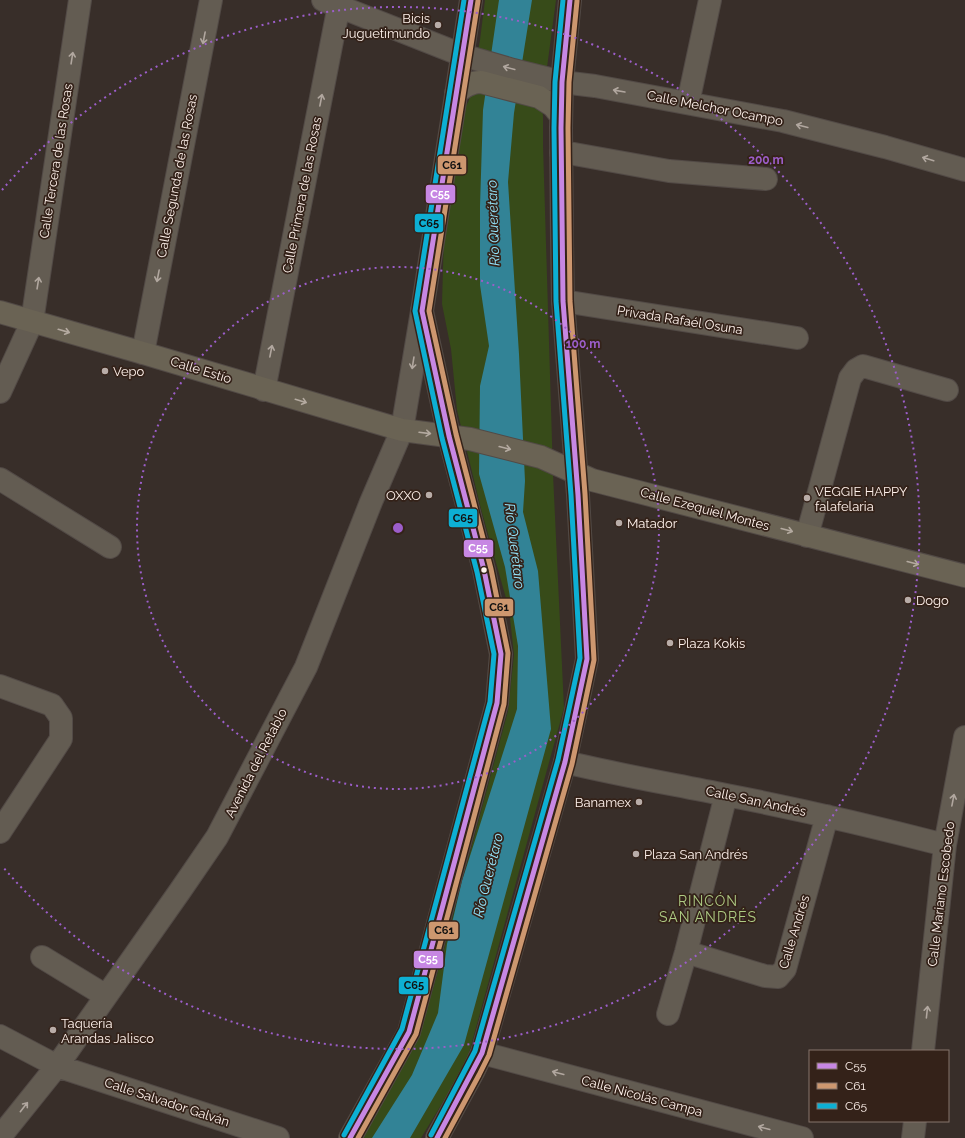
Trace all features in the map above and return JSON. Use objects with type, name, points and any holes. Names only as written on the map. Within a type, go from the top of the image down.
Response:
[{"type":"main road","points":[[350,1138],[409,1032],[497,703],[501,654],[484,570],[449,436],[422,311],[456,93],[471,58],[471,0]]},
{"type":"main road","points":[[436,1138],[482,1053],[565,762],[587,659],[564,301],[561,116],[562,82],[570,0]]},
{"type":"main road","points":[[456,93],[469,84],[475,82],[535,85],[539,97],[553,106],[561,116]]},
{"type":"main road","name":"Calle Estío","points":[[0,312],[402,430]]},
{"type":"main road","points":[[402,430],[449,436]]},
{"type":"main road","name":"Calle Ezequiel Montes","points":[[449,436],[470,439],[541,457],[592,480],[965,576]]},
{"type":"street","name":"Calle Tercera de las Rosas","points":[[0,392],[32,322],[80,0]]},
{"type":"street","name":"Calle Segunda de las Rosas","points":[[143,353],[211,0]]},
{"type":"street","points":[[688,103],[710,0]]},
{"type":"street","name":"Calle Melchor Ocampo","points":[[334,2],[535,85],[562,82],[595,86],[783,121],[885,147],[965,170]]},
{"type":"street","name":"Calle Primera de las Rosas","points":[[264,390],[334,2]]},
{"type":"street","points":[[561,153],[669,171],[766,179]]},
{"type":"street","name":"Privada Rafaél Osuna","points":[[564,301],[797,338]]},
{"type":"street","name":"Avenida del Retablo","points":[[0,1137],[57,1066],[221,830],[306,667],[371,502],[402,430],[422,311]]},
{"type":"street","points":[[807,536],[850,378],[856,370],[863,366],[947,390]]},
{"type":"street","points":[[0,479],[110,547]]},
{"type":"street","points":[[0,686],[52,705],[61,718],[61,738],[0,832]]},
{"type":"street","name":"Calle Mariano Escobedo","points":[[923,1050],[945,845],[965,737]]},
{"type":"street","name":"Calle San Andrés","points":[[565,762],[612,774],[726,795],[827,816],[945,845]]},
{"type":"street","points":[[668,1014],[686,952],[726,795]]},
{"type":"street","name":"Calle Andrés","points":[[686,952],[766,976],[778,977],[785,969],[827,816]]},
{"type":"street","points":[[42,957],[106,996]]},
{"type":"street","name":"Calle Salvador Galván","points":[[0,1036],[57,1066],[278,1138]]},
{"type":"street","name":"Calle Nicolás Campa","points":[[482,1053],[802,1138]]},
{"type":"street","points":[[913,1138],[915,1122]]},
{"type":"green space","points":[[485,0],[556,0],[542,105],[553,474],[564,708],[466,1064],[421,1138],[362,1138],[420,1034],[508,711],[514,655],[509,609],[481,509],[457,410],[451,349],[442,304],[444,233],[455,129],[469,100],[480,40]]},
{"type":"water","name":"Río Querétaro","points":[[499,0],[532,0],[514,113],[508,182],[519,354],[525,481],[523,512],[538,571],[551,729],[464,1045],[410,1138],[372,1138],[412,1075],[438,1013],[447,944],[462,881],[517,709],[518,646],[505,567],[479,474],[480,386],[489,346],[480,285],[480,206],[483,110]]},
{"type":"transit line","name":"C65","points":[[344,1135],[402,1029],[490,702],[494,654],[477,572],[442,438],[415,311],[464,0]]},
{"type":"transit line","name":"C55","points":[[350,1138],[409,1032],[497,703],[501,654],[484,570],[449,436],[422,311],[471,0]]},
{"type":"transit line","name":"C65","points":[[431,1135],[475,1051],[558,760],[580,658],[571,495],[556,301],[554,128],[555,82],[563,0]]},
{"type":"transit line","name":"C55","points":[[437,1138],[482,1053],[565,762],[587,659],[578,495],[563,301],[561,128],[562,82],[570,0]]},
{"type":"transit line","name":"C61","points":[[358,1138],[416,1034],[504,704],[508,653],[491,569],[456,434],[429,311],[478,1]]},
{"type":"transit line","name":"C61","points":[[445,1138],[489,1055],[572,764],[594,660],[585,494],[570,301],[568,128],[569,82],[577,1]]},
{"type":"place","name":"Bicis Juguetimundo","points":[[438,25]]},
{"type":"place","name":"Vepo","points":[[105,371]]},
{"type":"place","name":"OXXO","points":[[429,495]]},
{"type":"place","name":"VEGGIE HAPPY falafelaria","points":[[807,498]]},
{"type":"place","name":"Matador","points":[[619,523]]},
{"type":"place","name":"Dogo","points":[[908,600]]},
{"type":"place","name":"Plaza Kokis","points":[[670,643]]},
{"type":"place","name":"Banamex","points":[[639,802]]},
{"type":"place","name":"Plaza San Andrés","points":[[636,854]]},
{"type":"place","name":"Taquería Arandas Jalisco","points":[[53,1030]]},
{"type":"district","name":"RINCÓN SAN ANDRÉS","points":[[708,910]]}]
